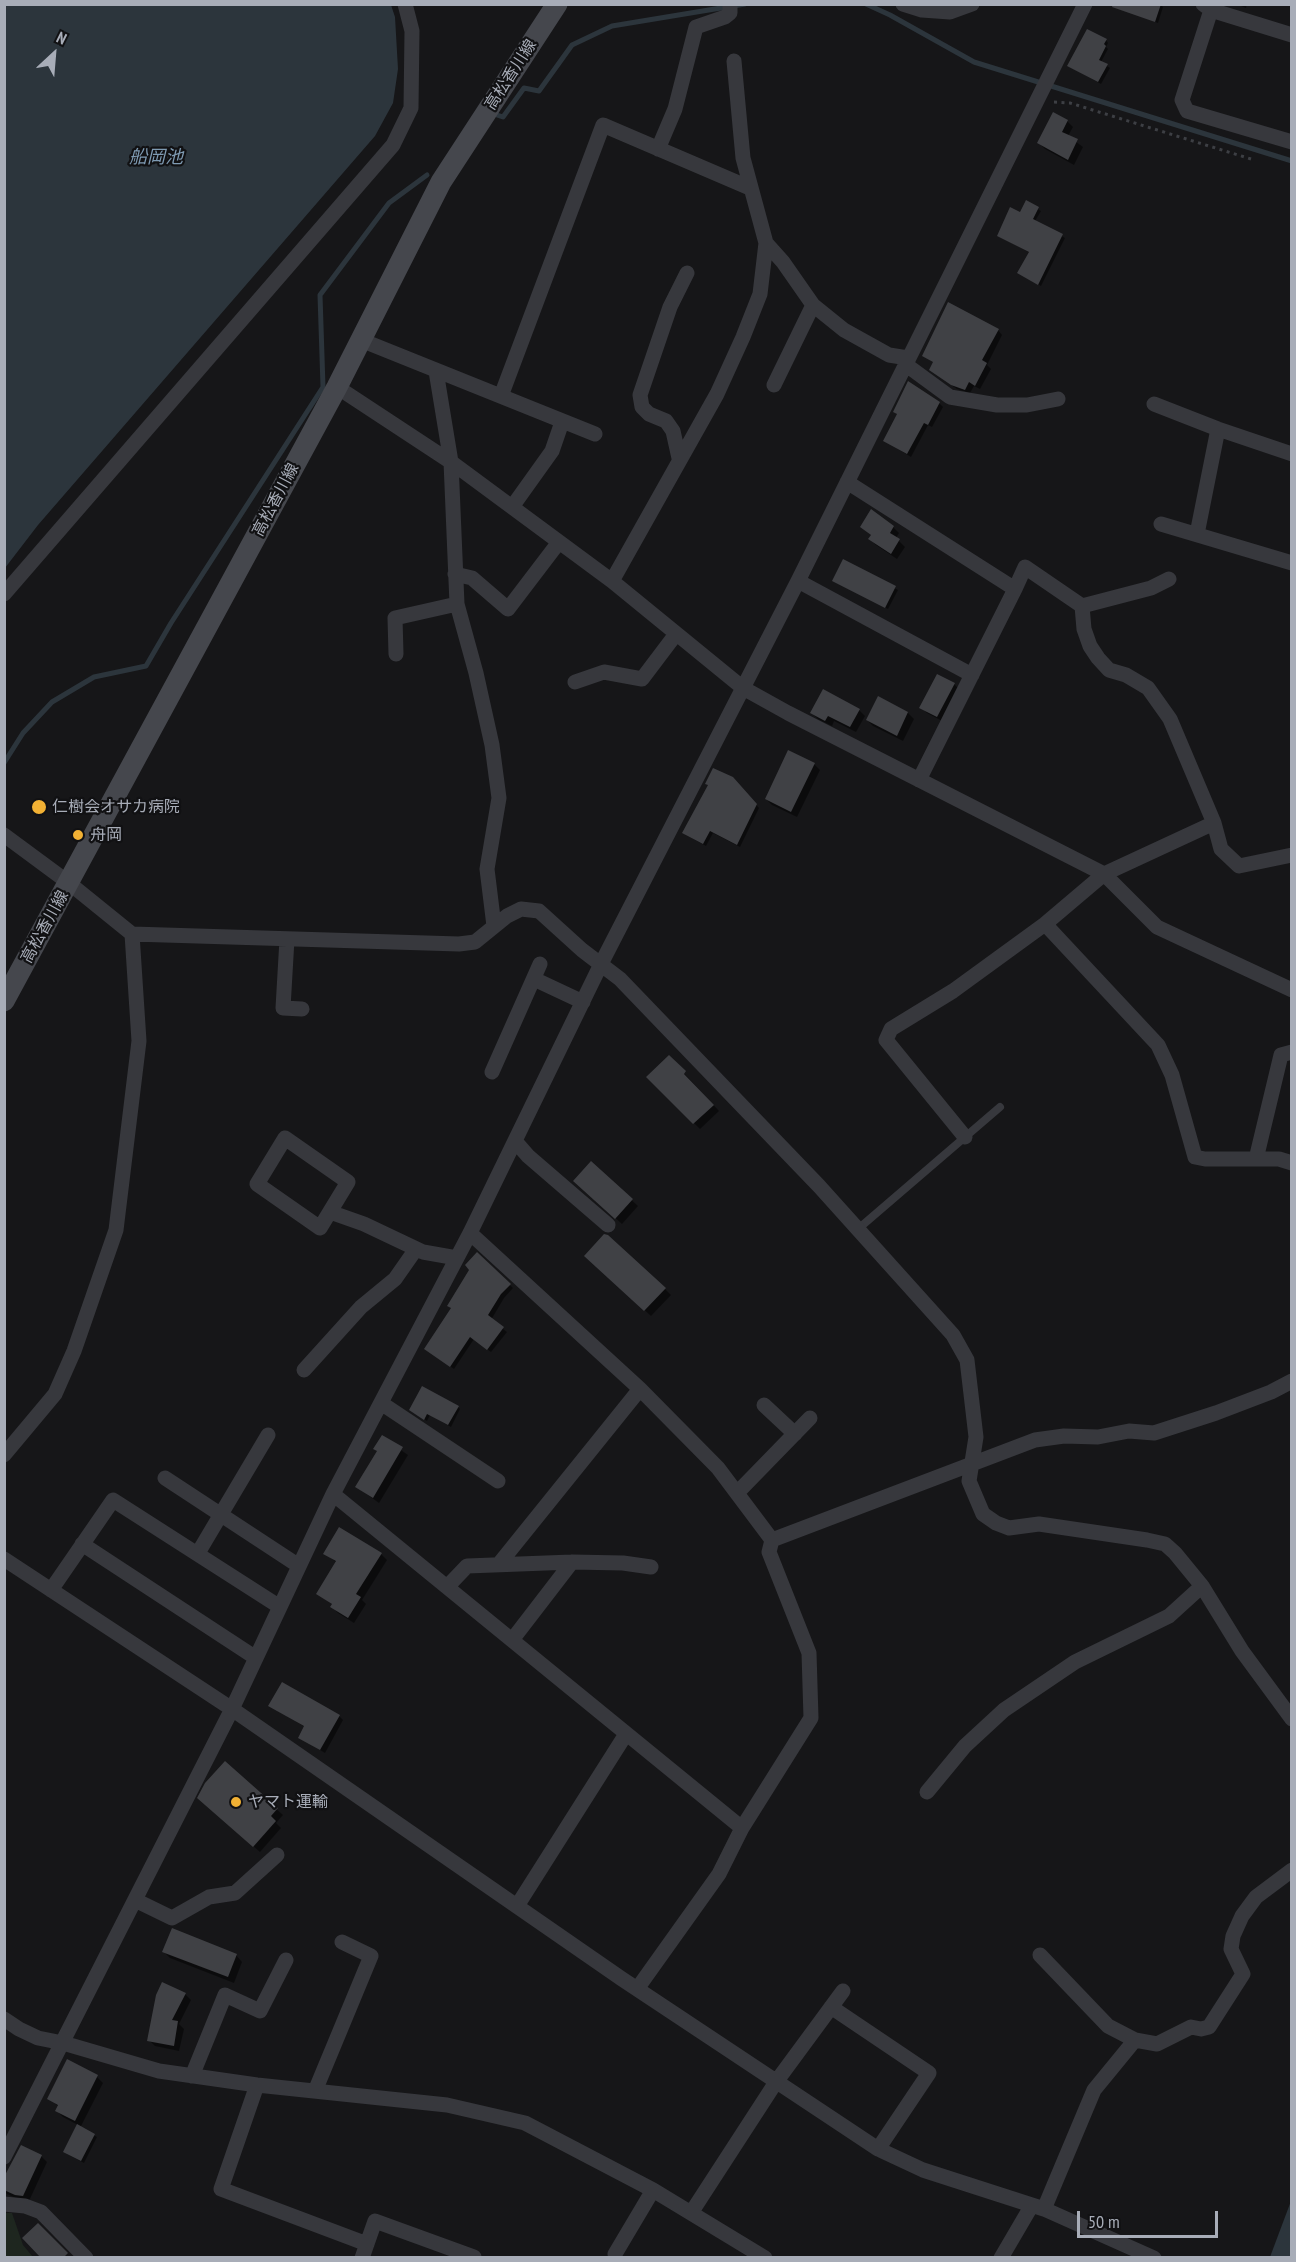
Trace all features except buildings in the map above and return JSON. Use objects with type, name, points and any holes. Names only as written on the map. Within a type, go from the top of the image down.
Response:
[{"type":"main road","name":"高松香川線","points":[[4,1001],[337,387],[441,182],[557,4]]},
{"type":"street","points":[[4,594],[393,145],[411,108],[412,31],[405,4]]},
{"type":"street","points":[[903,4],[922,10],[950,12],[972,4]]},
{"type":"street","points":[[4,2157],[232,1709],[333,1494],[470,1233],[601,964],[798,581],[1085,4]]},
{"type":"street","points":[[1292,35],[1207,7],[1182,100],[1187,111],[1292,142]]},
{"type":"street","points":[[658,149],[675,109],[696,27],[725,17],[730,9]]},
{"type":"street","points":[[612,581],[717,394],[760,294],[766,243],[743,158],[734,62]]},
{"type":"street","points":[[501,396],[603,125],[750,188]]},
{"type":"street","points":[[766,243],[783,262],[813,305],[844,330],[889,355],[907,361],[950,397],[997,405],[1027,405],[1058,399]]},
{"type":"street","points":[[680,458],[673,431],[666,420],[649,414],[642,407],[640,395],[670,307],[687,273]]},
{"type":"street","points":[[774,385],[813,305]]},
{"type":"street","points":[[361,340],[595,434]]},
{"type":"street","points":[[436,371],[451,462],[457,604],[492,744],[499,798],[487,869],[494,926]]},
{"type":"street","points":[[337,387],[451,462],[612,581],[743,688],[1104,874],[1156,927],[1292,990]]},
{"type":"street","points":[[1154,404],[1218,429],[1291,453]]},
{"type":"street","points":[[512,507],[552,452],[562,422]]},
{"type":"street","points":[[1197,534],[1218,429]]},
{"type":"street","points":[[847,482],[1015,590]]},
{"type":"street","points":[[1161,524],[1292,562]]},
{"type":"street","points":[[455,574],[472,578],[508,609],[559,542]]},
{"type":"street","points":[[919,780],[1025,567],[1082,606],[1151,588],[1168,579]]},
{"type":"street","points":[[798,581],[972,675]]},
{"type":"street","points":[[396,654],[395,618],[457,604]]},
{"type":"street","points":[[1082,606],[1084,629],[1090,646],[1098,658],[1109,670],[1126,675],[1148,688],[1170,719],[1214,823],[1221,849],[1239,866],[1292,855]]},
{"type":"street","points":[[574,682],[604,672],[642,679],[676,634]]},
{"type":"street","points":[[965,1137],[886,1040],[891,1029],[953,991],[1045,924],[1104,874],[1214,823]]},
{"type":"street","points":[[4,835],[132,934],[459,944],[475,942],[483,938],[494,926],[521,909],[539,911],[620,979],[858,1229],[953,1335],[967,1360],[976,1437],[969,1481],[983,1514],[1009,1528],[1040,1524],[1147,1539],[1164,1544],[1175,1553],[1202,1586],[1242,1651],[1292,1719]]},
{"type":"street","points":[[1045,924],[1158,1045],[1172,1074],[1196,1157],[1205,1160],[1279,1159],[1292,1163]]},
{"type":"street","points":[[4,1455],[55,1394],[74,1351],[116,1230],[139,1041],[132,934]]},
{"type":"street","points":[[287,939],[283,1008],[302,1009]]},
{"type":"street","points":[[492,1072],[540,964]]},
{"type":"street","points":[[534,980],[583,1002]]},
{"type":"street","points":[[1256,1159],[1281,1055],[1292,1052]]},
{"type":"street","points":[[285,1138],[348,1182],[330,1212],[320,1228],[257,1184],[285,1138]]},
{"type":"street","points":[[515,1141],[528,1156],[608,1225]]},
{"type":"street","points":[[330,1212],[364,1224],[423,1252],[457,1258]]},
{"type":"street","points":[[470,1233],[640,1389],[718,1468],[772,1540]]},
{"type":"street","points":[[304,1370],[361,1307],[395,1279],[416,1248]]},
{"type":"street","points":[[772,1540],[972,1464],[1045,1439],[1064,1436],[1098,1437],[1130,1431],[1154,1433],[1216,1413],[1271,1392],[1292,1381]]},
{"type":"street","points":[[499,1564],[640,1389]]},
{"type":"street","points":[[381,1403],[498,1480]]},
{"type":"street","points":[[764,1405],[795,1434]]},
{"type":"street","points":[[737,1493],[810,1418]]},
{"type":"street","points":[[198,1553],[268,1435]]},
{"type":"street","points":[[165,1478],[299,1566]]},
{"type":"street","points":[[333,1494],[742,1828]]},
{"type":"street","points":[[51,1590],[113,1500],[280,1607]]},
{"type":"street","points":[[637,1989],[719,1874],[742,1828],[811,1719],[809,1653],[769,1552],[772,1540]]},
{"type":"street","points":[[82,1544],[256,1658]]},
{"type":"street","points":[[4,1559],[232,1709],[637,1989],[878,2149],[923,2170],[1038,2207],[1154,2258]]},
{"type":"street","points":[[512,1641],[572,1562]]},
{"type":"street","points":[[447,1587],[466,1566],[572,1562],[623,1563],[651,1567]]},
{"type":"street","points":[[927,1792],[965,1746],[1004,1710],[1075,1662],[1169,1616],[1202,1586]]},
{"type":"street","points":[[517,1906],[626,1734]]},
{"type":"street","points":[[135,1900],[172,1918],[209,1897],[235,1893],[278,1856]]},
{"type":"street","points":[[1040,1955],[1108,2026],[1135,2040],[1157,2044],[1191,2027],[1201,2030],[1209,2027],[1243,1974],[1232,1949],[1233,1936],[1242,1916],[1256,1898],[1292,1870]]},
{"type":"street","points":[[315,2091],[371,1956],[342,1942]]},
{"type":"street","points":[[192,2076],[225,1995],[260,2011],[286,1960]]},
{"type":"street","points":[[691,2213],[776,2082],[843,1990]]},
{"type":"street","points":[[831,2007],[929,2073],[878,2149]]},
{"type":"street","points":[[4,2019],[38,2038],[159,2071],[257,2085],[447,2106],[525,2122],[653,2190],[765,2258]]},
{"type":"street","points":[[1001,2258],[1038,2207],[1094,2090],[1135,2040]]},
{"type":"street","points":[[257,2085],[221,2189],[365,2251],[375,2221],[474,2257]]},
{"type":"street","points":[[615,2254],[653,2190]]},
{"type":"street","points":[[4,2204],[26,2206],[41,2212],[86,2258]]},
{"type":"lane","points":[[858,1229],[1000,1107]]},
{"type":"path","points":[[1028,115],[1055,102],[1070,103],[1251,159]]},
{"type":"shaded area","points":[[5,2213],[12,2213],[23,2245],[33,2257],[5,2257]]},
{"type":"water","name":"船岡池","points":[[5,4],[391,5],[395,17],[398,69],[393,103],[375,136],[38,525],[5,568]]},
{"type":"water","points":[[1291,2201],[1291,2257],[1270,2257]]},
{"type":"waterway","points":[[491,113],[503,117],[524,88],[539,91],[572,45],[612,26],[745,4]]},
{"type":"waterway","points":[[866,4],[974,62],[1292,161]]},
{"type":"waterway","points":[[4,763],[23,733],[52,702],[94,677],[146,666],[171,623],[323,387],[320,295],[389,203],[427,175]]},
{"type":"place","name":"仁樹会オサカ病院","points":[[39,807]]},
{"type":"place","name":"舟岡","points":[[78,835]]},
{"type":"place","name":"ヤマト運輸","points":[[236,1802]]}]
